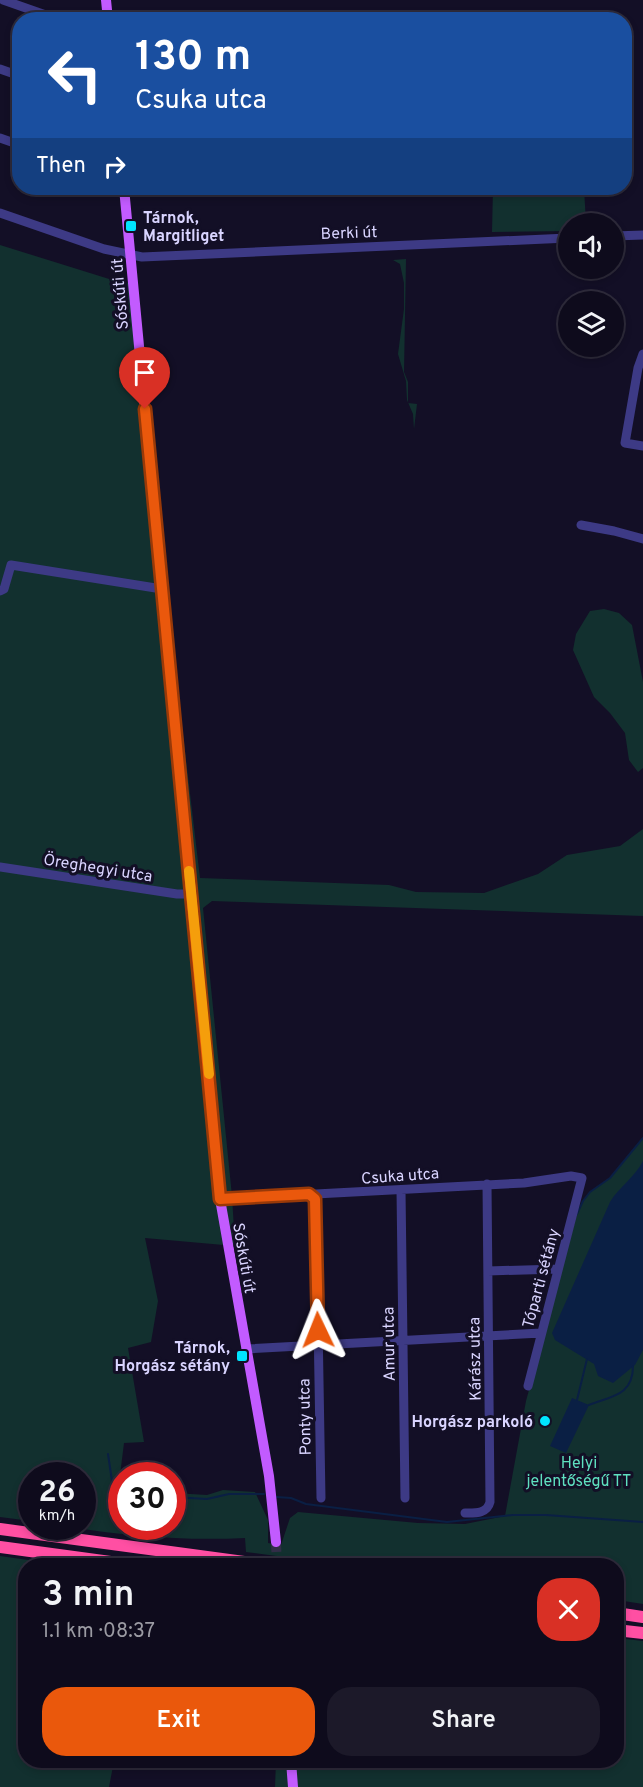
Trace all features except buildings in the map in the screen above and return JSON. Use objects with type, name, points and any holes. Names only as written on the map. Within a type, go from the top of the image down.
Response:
[{"type":"highway","points":[[0,1529],[215,1558]]},
{"type":"highway","points":[[0,1547],[81,1558]]},
{"type":"highway","points":[[624,1614],[643,1617]]},
{"type":"highway","points":[[624,1631],[643,1633]]},
{"type":"main road","name":"Sóskúti út","points":[[125,195],[220,1199],[268,1476],[276,1542]]},
{"type":"main road","points":[[292,1768],[293,1787]]},
{"type":"street","points":[[0,6],[2,0],[37,12]]},
{"type":"street","name":"Berki út","points":[[0,213],[104,249],[142,257],[558,238]]},
{"type":"street","points":[[624,236],[643,235]]},
{"type":"street","points":[[642,360],[625,443],[643,446]]},
{"type":"street","points":[[581,525],[643,539]]},
{"type":"street","points":[[0,591],[4,589],[10,566],[162,589]]},
{"type":"street","name":"Öreghegyi utca","points":[[0,867],[177,894],[191,894]]},
{"type":"street","name":"Csuka utca","points":[[220,1199],[537,1182],[571,1176],[582,1178]]},
{"type":"street","name":"Tóparti sétány","points":[[528,1386],[582,1178]]},
{"type":"street","name":"Kárász utca","points":[[465,1513],[485,1510],[490,1502],[487,1184]]},
{"type":"street","name":"Amur utca","points":[[401,1190],[405,1498]]},
{"type":"street","name":"Ponty utca","points":[[309,1194],[315,1199],[316,1204],[321,1498]]},
{"type":"street","points":[[488,1271],[558,1269]]},
{"type":"street","points":[[246,1349],[541,1333]]},
{"type":"green space","points":[[493,195],[584,195],[585,213],[558,213],[558,231],[492,232]]},
{"type":"green space","points":[[0,245],[122,283],[136,282],[167,599],[200,878],[389,885],[416,892],[484,893],[538,874],[567,855],[620,846],[643,829],[643,916],[212,901],[203,908],[235,1246],[145,1238],[158,1301],[151,1342],[128,1348],[144,1442],[124,1443],[122,1462],[108,1462],[108,1532],[96,1531],[96,1462],[18,1462],[18,1519],[0,1517]]},
{"type":"green space","points":[[406,259],[404,372],[408,382],[408,402],[406,381],[398,354],[404,309],[404,283],[400,264],[393,260]]},
{"type":"green space","points":[[408,403],[417,404],[414,429],[413,414]]},
{"type":"green space","points":[[604,609],[619,613],[632,625],[643,682],[643,768],[638,772],[629,760],[625,733],[594,697],[573,650],[576,634],[590,611]]},
{"type":"green space","name":"Helyi jelentőségű TT","points":[[643,1138],[643,1604],[624,1601],[624,1558],[291,1558],[246,1552],[245,1538],[186,1538],[186,1494],[207,1495],[223,1490],[255,1492],[268,1520],[268,1543],[281,1545],[290,1518],[298,1512],[418,1523],[465,1524],[505,1516],[526,1401],[577,1214],[590,1192],[610,1178]]},
{"type":"green space","points":[[0,1556],[18,1559],[18,1768],[113,1768],[109,1787],[0,1787]]},
{"type":"green space","points":[[624,1639],[643,1641],[643,1787],[275,1787],[276,1768],[624,1768]]},
{"type":"water","points":[[643,1161],[643,1350],[635,1365],[613,1383],[598,1376],[594,1364],[555,1340],[552,1333],[610,1202]]},
{"type":"water","points":[[572,1398],[589,1405],[566,1453],[550,1446]]},
{"type":"waterway","points":[[577,1214],[590,1192],[610,1178],[643,1138]]},
{"type":"waterway","points":[[577,1400],[587,1359]]},
{"type":"waterway","points":[[589,1405],[613,1397],[625,1389],[632,1376],[633,1366]]},
{"type":"waterway","points":[[108,1454],[109,1462]]},
{"type":"waterway","points":[[186,1498],[207,1499],[229,1494],[264,1494]]},
{"type":"waterway","points":[[277,1497],[291,1498],[306,1504],[447,1522],[513,1515],[643,1522]]},
{"type":"tunnel","points":[[276,1542],[277,1558]]},
{"type":"slow traffic","points":[[189,871],[209,1074]]},
{"type":"place","name":"Tárnok, Margitliget","points":[[131,226]]},
{"type":"place","name":"Tárnok, Horgász sétány","points":[[242,1356]]},
{"type":"place","name":"Horgász parkoló","points":[[545,1421]]},
{"type":"route","points":[[145,409],[220,1199],[309,1194],[315,1199],[318,1330]]}]
